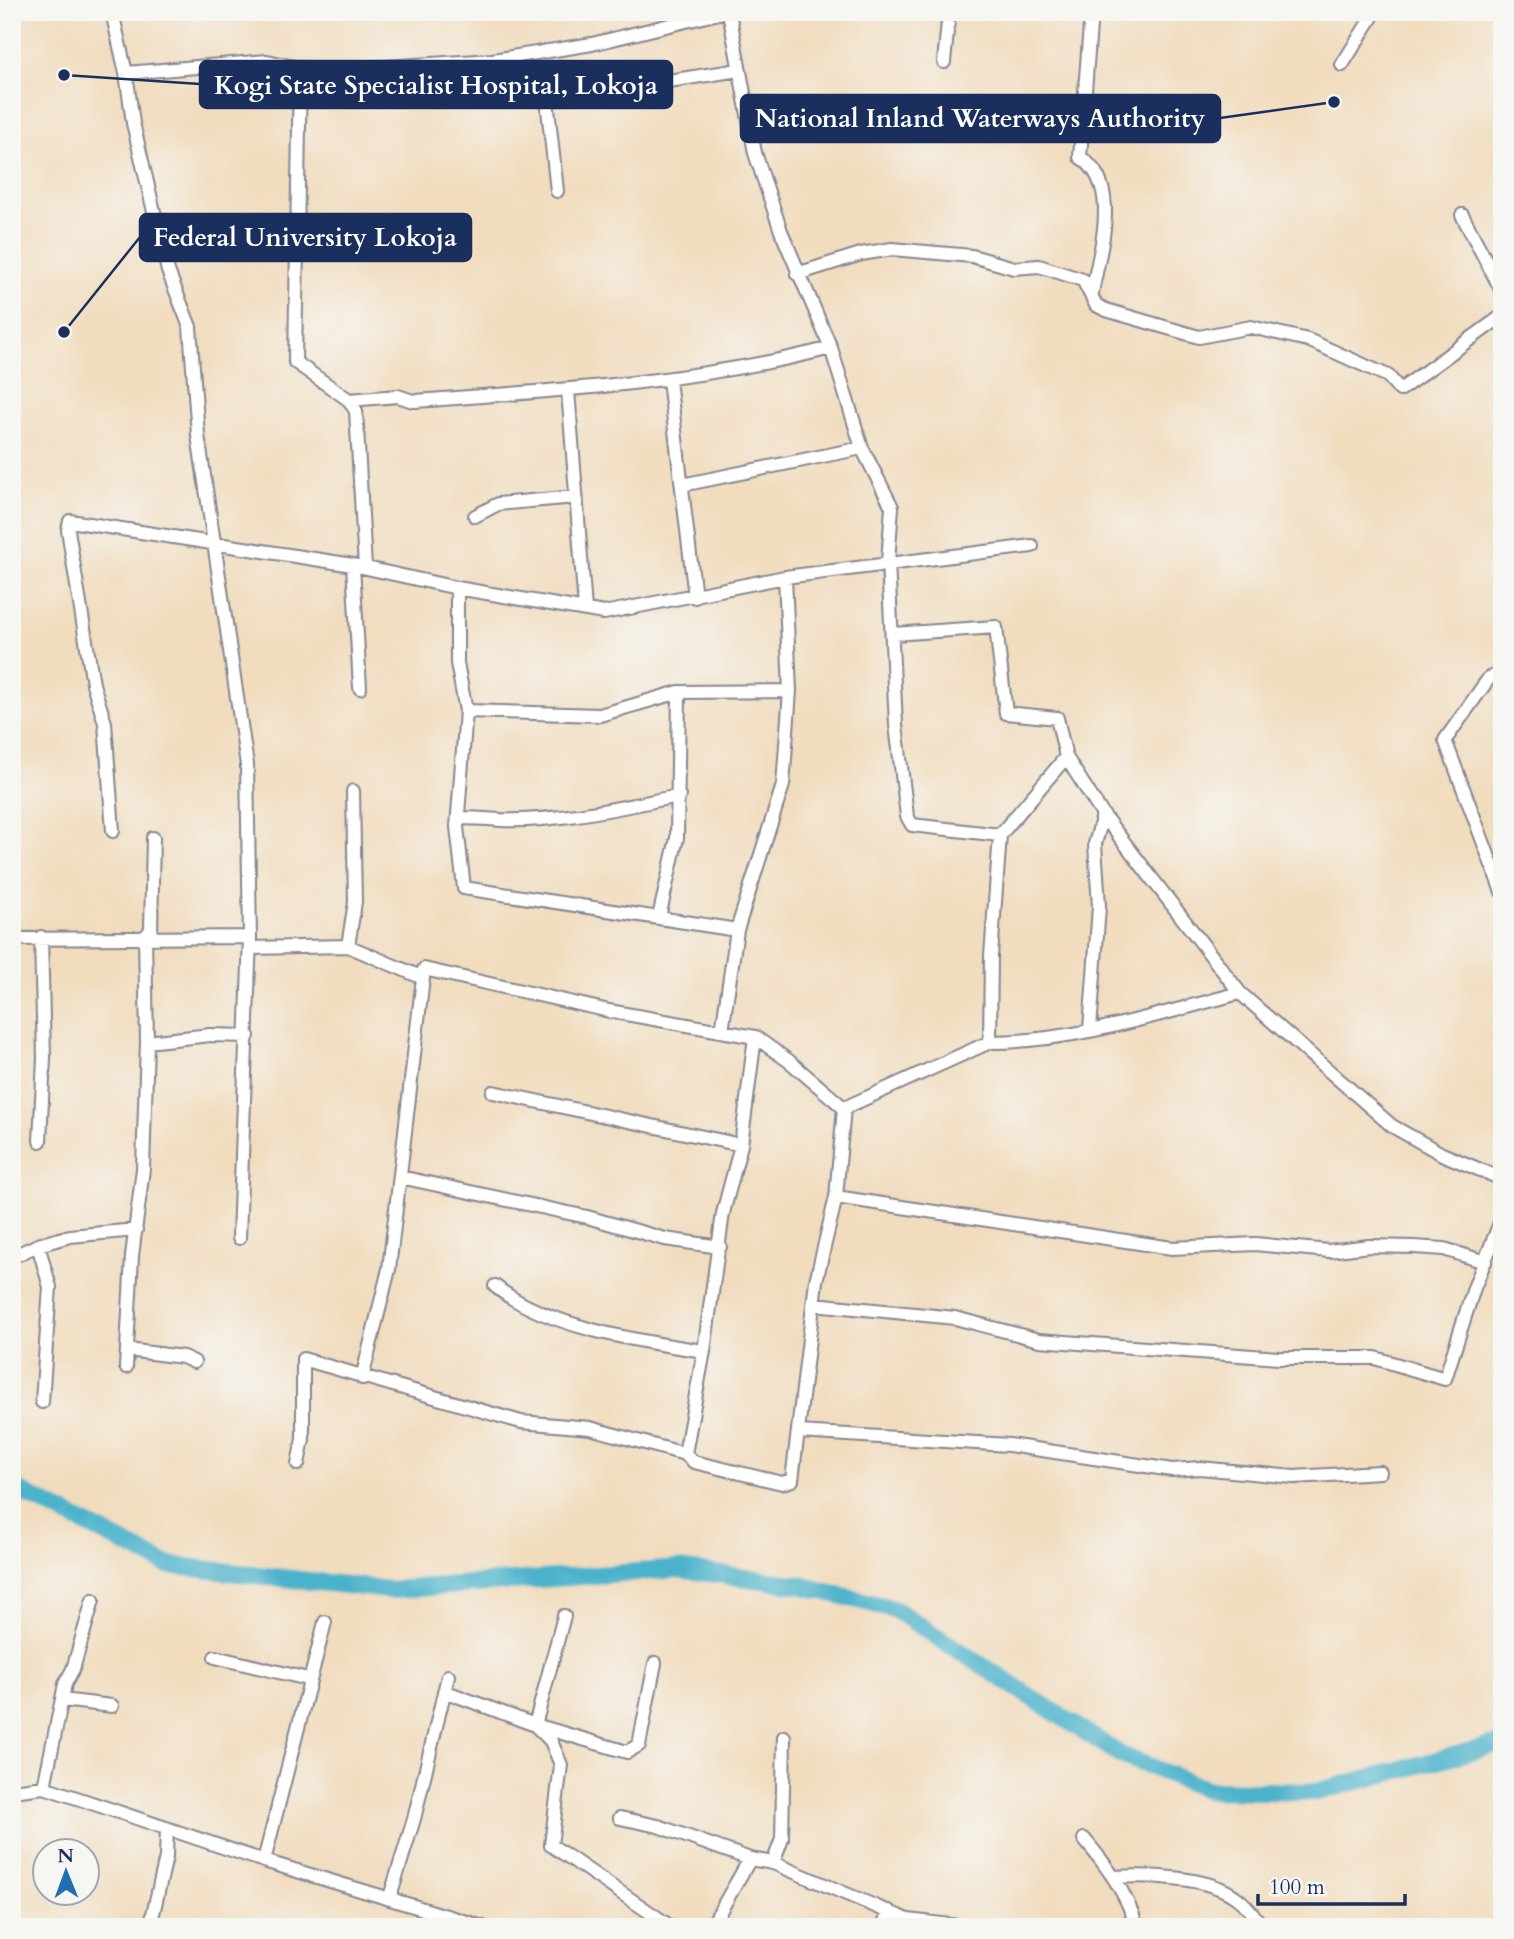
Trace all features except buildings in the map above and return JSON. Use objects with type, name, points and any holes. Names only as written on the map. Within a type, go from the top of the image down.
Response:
[{"type":"street","points":[[112,12],[126,73],[133,124],[168,271],[190,327],[198,435],[247,765],[250,943],[239,1238]]},
{"type":"street","points":[[126,73],[267,61],[322,71],[449,64],[592,44],[723,12]]},
{"type":"street","points":[[729,12],[755,153],[797,274],[831,348],[862,448],[892,507],[888,562],[896,725],[906,816],[912,825],[1000,835]]},
{"type":"street","points":[[944,62],[949,12]]},
{"type":"street","points":[[1091,12],[1080,157],[1090,164],[1103,182],[1104,211],[1092,293]]},
{"type":"street","points":[[1342,65],[1375,12]]},
{"type":"street","points":[[449,64],[450,74],[456,81],[547,100],[740,70]]},
{"type":"street","points":[[300,68],[295,362],[349,400],[356,411],[360,688]]},
{"type":"street","points":[[547,100],[557,191]]},
{"type":"street","points":[[1462,215],[1502,291]]},
{"type":"street","points":[[797,274],[861,254],[891,250],[972,256],[1014,268],[1040,266],[1083,280],[1096,304],[1106,310],[1199,337],[1251,327],[1308,340],[1388,376],[1400,390],[1502,316]]},
{"type":"street","points":[[349,400],[398,396],[413,401],[669,380],[780,361],[831,348]]},
{"type":"street","points":[[669,380],[695,597]]},
{"type":"street","points":[[568,390],[585,608]]},
{"type":"street","points":[[682,485],[862,448]]},
{"type":"street","points":[[475,516],[498,504],[576,497]]},
{"type":"street","points":[[113,831],[109,748],[93,684],[68,530],[70,521],[146,534],[213,541],[359,566],[457,587],[604,613],[785,577],[888,562],[1032,547]]},
{"type":"street","points":[[722,1031],[737,930],[783,785],[789,691],[785,577]]},
{"type":"street","points":[[457,587],[457,663],[466,711],[458,818],[464,888],[737,930]]},
{"type":"street","points":[[892,634],[996,627],[1006,713],[1057,718],[1066,757],[1103,815],[1240,993],[1392,1126],[1442,1154],[1502,1179]]},
{"type":"street","points":[[1502,673],[1489,678],[1445,740],[1502,892]]},
{"type":"street","points":[[466,711],[600,715],[679,692],[789,691]]},
{"type":"street","points":[[659,917],[677,838],[679,692]]},
{"type":"street","points":[[990,1042],[991,956],[1000,835],[1066,757]]},
{"type":"street","points":[[348,946],[355,902],[353,790]]},
{"type":"street","points":[[458,818],[551,817],[601,811],[679,796]]},
{"type":"street","points":[[1090,1030],[1099,907],[1095,844],[1103,815]]},
{"type":"street","points":[[126,1367],[143,1169],[147,1042],[145,937],[151,930],[153,838]]},
{"type":"street","points":[[40,1141],[44,1058],[41,937]]},
{"type":"street","points":[[12,939],[145,937],[348,946],[423,978]]},
{"type":"street","points":[[362,1378],[389,1269],[424,969],[609,1011],[755,1037],[789,1060],[844,1108]]},
{"type":"street","points":[[844,1108],[990,1042],[1016,1042],[1090,1030],[1240,993]]},
{"type":"street","points":[[147,1042],[210,1035],[248,1035]]},
{"type":"street","points":[[685,1454],[704,1351],[723,1213],[741,1145],[755,1037]]},
{"type":"street","points":[[493,1092],[741,1145]]},
{"type":"street","points":[[298,1464],[303,1439],[303,1359],[521,1422],[590,1428],[685,1454],[694,1462],[782,1483],[794,1476],[814,1304],[836,1197],[844,1108]]},
{"type":"street","points":[[400,1177],[587,1217],[665,1238],[720,1247]]},
{"type":"street","points":[[836,1197],[1172,1248],[1255,1244],[1329,1251],[1369,1246],[1414,1247],[1444,1249],[1485,1262]]},
{"type":"street","points":[[814,1304],[955,1318],[1039,1340],[1279,1358],[1375,1358],[1445,1379],[1502,1218]]},
{"type":"street","points":[[12,1257],[38,1245],[81,1234],[136,1230]]},
{"type":"street","points":[[38,1245],[50,1287],[42,1402]]},
{"type":"street","points":[[495,1286],[511,1299],[597,1331],[704,1351]]},
{"type":"street","points":[[127,1350],[183,1357],[194,1362]]},
{"type":"street","points":[[799,1432],[1009,1445],[1172,1470],[1200,1468],[1294,1477],[1380,1472]]},
{"type":"street","points":[[44,1787],[62,1700],[93,1600]]},
{"type":"street","points":[[535,1725],[564,1616]]},
{"type":"street","points":[[264,1861],[309,1679],[326,1622]]},
{"type":"street","points":[[215,1657],[309,1679]]},
{"type":"street","points":[[444,1691],[535,1725],[627,1752],[639,1745],[655,1663]]},
{"type":"street","points":[[390,1897],[414,1819],[448,1676]]},
{"type":"street","points":[[62,1700],[112,1706]]},
{"type":"street","points":[[535,1725],[551,1741],[561,1765],[551,1845],[671,1927]]},
{"type":"street","points":[[773,1863],[782,1839],[785,1737]]},
{"type":"street","points":[[12,1791],[44,1787],[264,1861],[483,1927]]},
{"type":"street","points":[[620,1818],[658,1826],[750,1859],[773,1863],[908,1920],[967,1927]]},
{"type":"street","points":[[150,1927],[166,1857],[167,1828]]},
{"type":"street","points":[[1084,1839],[1131,1906],[1137,1927]]},
{"type":"street","points":[[711,1927],[750,1859]]},
{"type":"street","points":[[1113,1877],[1143,1875],[1202,1883],[1236,1896],[1263,1927]]},
{"type":"street","points":[[883,1927],[889,1911]]},
{"type":"waterway","points":[[12,1487],[167,1565],[390,1590],[678,1569],[800,1585],[894,1609],[1121,1755],[1208,1790],[1316,1792],[1502,1743]]},
{"type":"place","name":"Kogi State Specialist Hospital, Lokoja","points":[[64,75]]},
{"type":"place","name":"National Inland Waterways Authority","points":[[1334,102]]},
{"type":"place","name":"Federal University Lokoja","points":[[64,332]]}]
